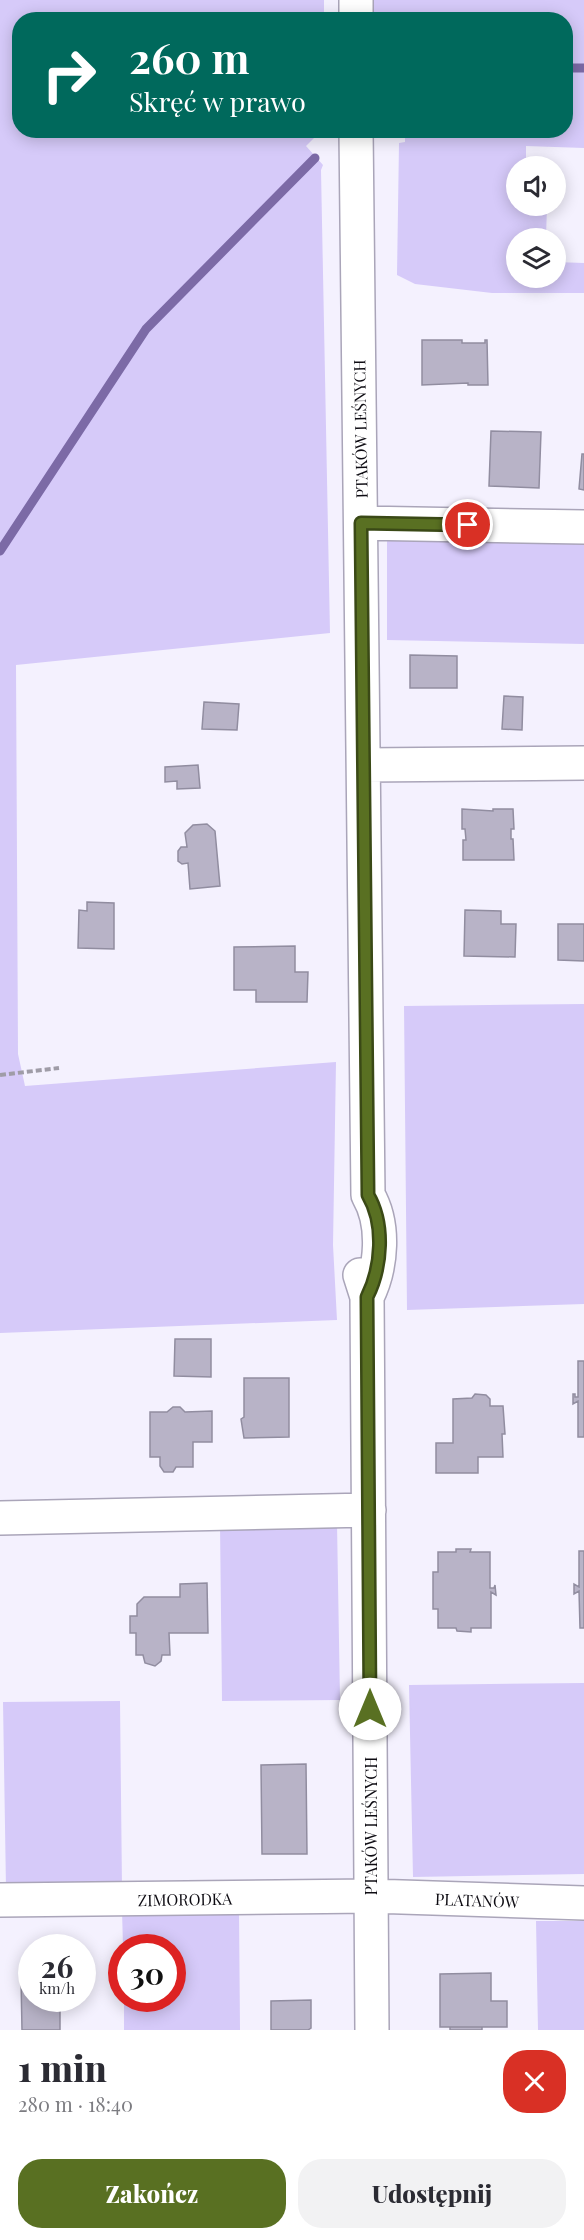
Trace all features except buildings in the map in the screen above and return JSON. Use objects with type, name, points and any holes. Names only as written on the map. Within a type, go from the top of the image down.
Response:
[{"type":"street","name":"PTAKÓW LEŚNYCH","points":[[356,138],[368,1195],[360,1208],[357,1233],[358,1263],[367,1297],[372,2030]]},
{"type":"street","points":[[361,523],[584,526]]},
{"type":"street","points":[[364,765],[584,763]]},
{"type":"street","points":[[0,1518],[369,1510]]},
{"type":"street","name":"ZIMORODKA","points":[[0,1900],[371,1896]]},
{"type":"street","name":"PLATANÓW","points":[[371,1896],[584,1903]]},
{"type":"path","points":[[0,1075],[59,1068]]},
{"type":"shaded area","points":[[0,0],[324,0],[324,12],[12,12],[12,138],[314,138],[306,146],[323,165],[321,170],[330,633],[16,665],[18,1054],[25,1086],[336,1062],[333,1245],[337,1320],[0,1333]]},
{"type":"shaded area","points":[[370,0],[584,0],[584,148],[526,146],[526,156],[506,156],[506,216],[547,216],[546,228],[506,228],[506,288],[566,288],[566,262],[584,263],[584,293],[492,293],[415,284],[397,275],[399,143],[405,142],[405,138],[573,138],[573,12],[370,12]]},
{"type":"shaded area","points":[[387,535],[584,541],[584,644],[387,640]]},
{"type":"shaded area","points":[[584,1004],[584,1304],[407,1310],[404,1006]]},
{"type":"shaded area","points":[[337,1523],[340,1700],[222,1701],[220,1524]]},
{"type":"shaded area","points":[[584,1683],[584,1874],[413,1877],[409,1685]]},
{"type":"shaded area","points":[[120,1701],[122,1888],[6,1888],[3,1702]]},
{"type":"shaded area","points":[[122,1910],[239,1910],[240,2030],[124,2030],[124,2012],[186,2012],[186,1934],[123,1934]]},
{"type":"shaded area","points":[[536,1921],[584,1921],[584,2030],[538,2030]]},
{"type":"waterway","points":[[573,68],[584,68]]},
{"type":"waterway","points":[[0,551],[146,329],[315,158]]},
{"type":"route","points":[[370,1709],[367,1297],[373,1286],[380,1244],[374,1205],[368,1195],[361,523],[468,525]]}]
